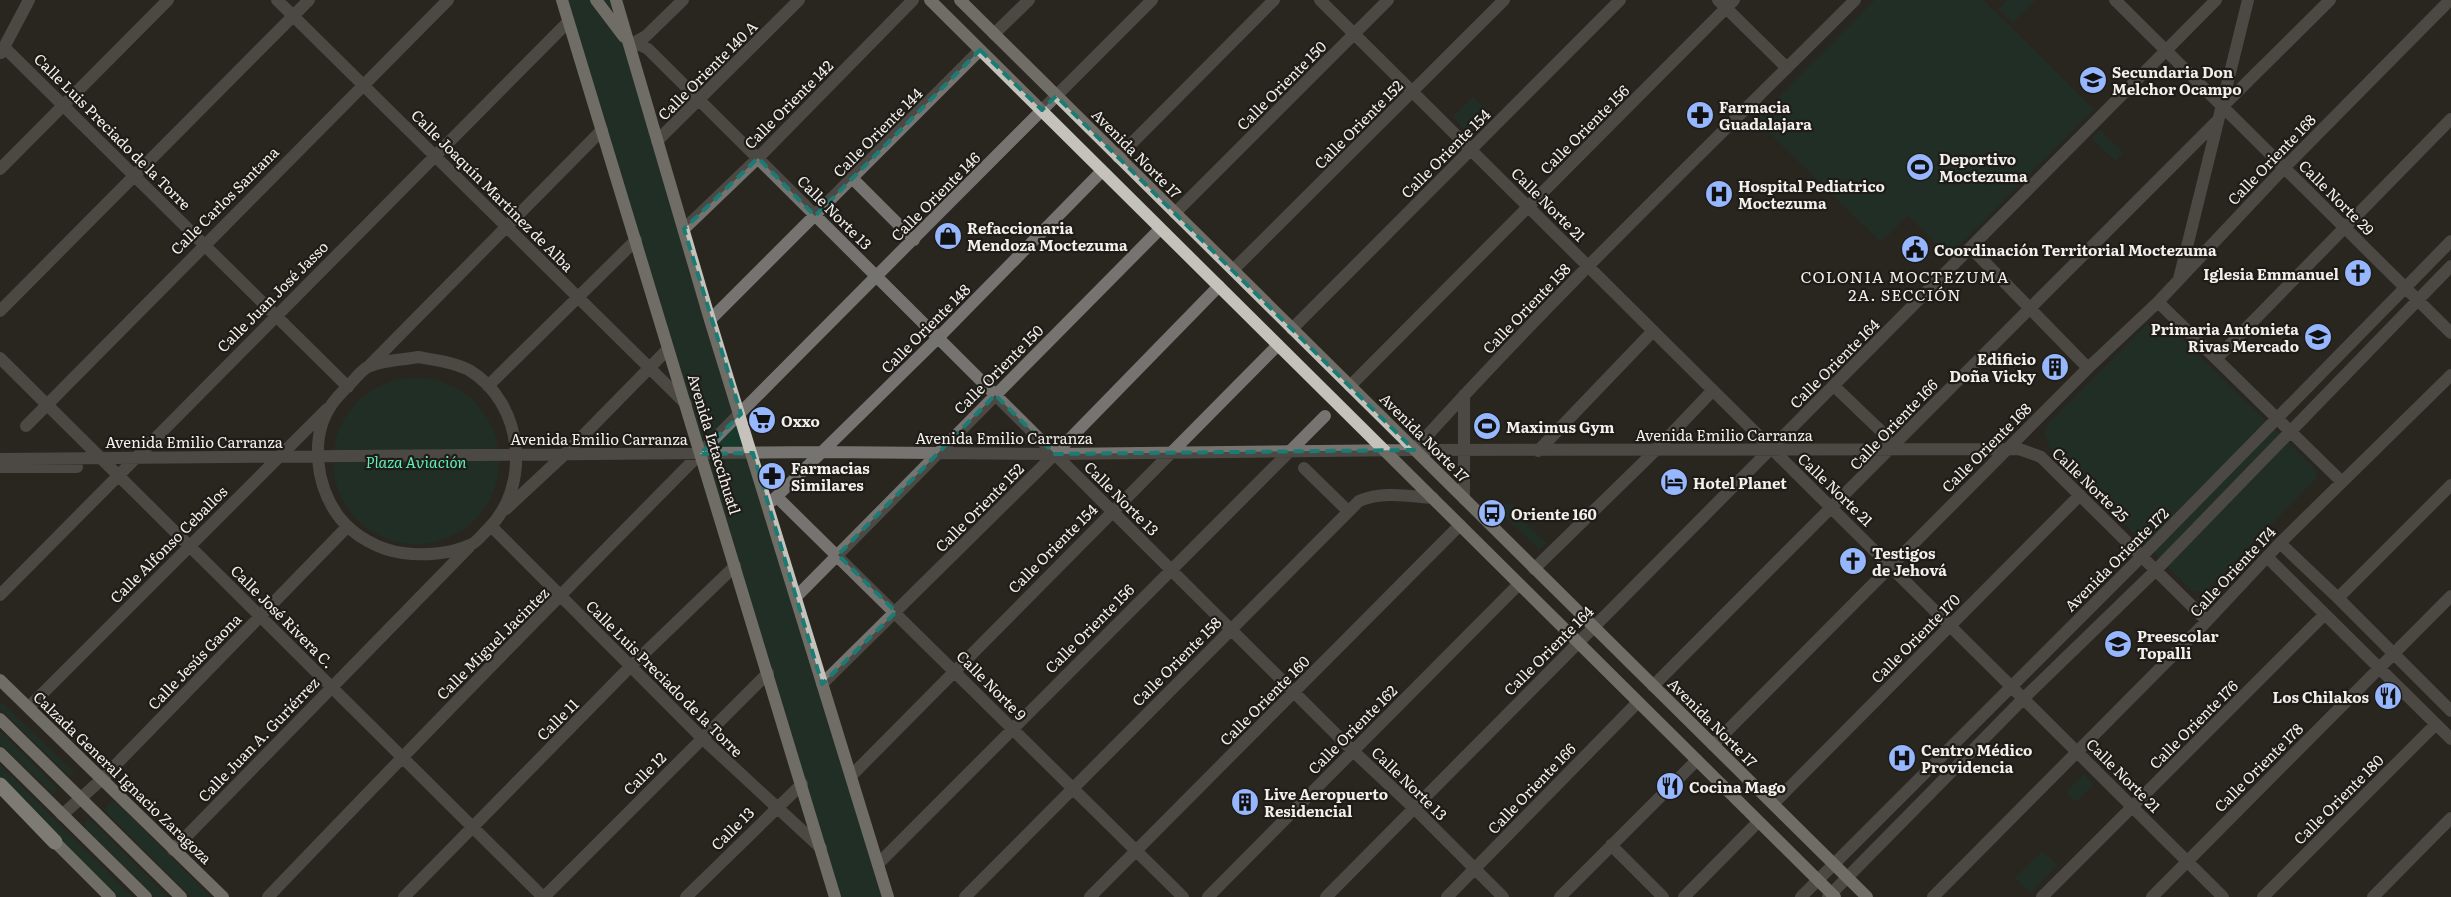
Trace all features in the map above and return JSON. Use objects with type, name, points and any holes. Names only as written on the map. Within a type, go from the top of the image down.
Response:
[{"type":"highway","points":[[0,786],[55,842]]},
{"type":"main road","name":"Avenida Iztaccíhuatl","points":[[562,0],[802,784],[821,848],[832,895]]},
{"type":"main road","points":[[596,0],[630,45]]},
{"type":"main road","points":[[616,0],[710,320],[753,453],[772,500],[796,597],[888,897]]},
{"type":"main road","points":[[930,0],[1832,896]]},
{"type":"main road","name":"Avenida Norte 17","points":[[960,0],[1867,897]]},
{"type":"main road","name":"Calzada General Ignacio Zaragoza","points":[[0,680],[222,897]]},
{"type":"main road","points":[[0,719],[181,897]]},
{"type":"main road","points":[[0,753],[146,897]]},
{"type":"main road","points":[[0,794],[55,842],[110,897]]},
{"type":"street","points":[[2,51],[29,0]]},
{"type":"street","points":[[0,169],[62,104],[168,0]]},
{"type":"street","name":"Calle Joaquín Martínez de Alba","points":[[278,0],[686,404]]},
{"type":"street","points":[[0,312],[309,0]]},
{"type":"street","name":"Calle Carlos Santana","points":[[26,426],[204,244],[448,0]]},
{"type":"street","points":[[630,45],[646,36],[683,0]]},
{"type":"street","name":"Calle Oriente 140 A","points":[[658,141],[799,0]]},
{"type":"street","name":"Calle Oriente 142","points":[[684,229],[758,158],[913,0]]},
{"type":"street","points":[[994,34],[1028,0]]},
{"type":"street","name":"Calle Oriente 146","points":[[741,414],[1152,0]]},
{"type":"street","points":[[1118,157],[1274,0]]},
{"type":"street","name":"Calle Norte 21","points":[[1320,0],[1713,390],[1771,450],[1833,508],[2012,685],[2132,808],[2223,897]]},
{"type":"street","name":"Calle Oriente 150","points":[[1175,213],[1388,0]]},
{"type":"street","name":"Calle Oriente 152","points":[[1233,270],[1413,93],[1504,0]]},
{"type":"street","name":"Calle Oriente 154","points":[[1292,329],[1620,0]]},
{"type":"street","name":"Calle Oriente 158","points":[[1414,450],[1464,395],[1589,267],[1855,0]]},
{"type":"street","name":"Calle Norte 29","points":[[2115,0],[2451,333]]},
{"type":"street","name":"Calle Oriente 164","points":[[1326,897],[2216,0]]},
{"type":"street","points":[[2179,280],[2248,0]]},
{"type":"street","points":[[2222,107],[2330,0]]},
{"type":"street","name":"Calle Oriente 168","points":[[1713,746],[2088,368],[2158,302],[2284,168],[2450,0]]},
{"type":"street","points":[[1726,3],[1788,68]]},
{"type":"street","name":"Calle Oriente 156","points":[[1350,386],[1528,208],[1726,3]]},
{"type":"street","name":"Calle Juan José Jasso","points":[[0,595],[434,155],[568,22]]},
{"type":"street","name":"Calle Norte 13","points":[[630,45],[640,45],[648,49],[1353,751],[1414,808],[1503,897]]},
{"type":"street","name":"Calle Oriente 144","points":[[710,320],[853,180],[980,50]]},
{"type":"street","name":"Calle Luis Preciado de la Torre","points":[[2,51],[62,104],[348,387]]},
{"type":"street","points":[[2217,358],[2451,119]]},
{"type":"street","name":"Calle Oriente 166","points":[[1653,686],[1892,449],[2028,308],[2218,120]]},
{"type":"street","points":[[366,368],[602,130]]},
{"type":"street","name":"Calle Oriente 148","points":[[772,500],[824,452],[1102,171]]},
{"type":"street","points":[[853,180],[914,240]]},
{"type":"street","name":"Calle Oriente 150","points":[[796,597],[1160,229]]},
{"type":"street","points":[[488,386],[636,240]]},
{"type":"street","name":"Avenida Oriente 172","points":[[1801,897],[2141,557],[2451,241]]},
{"type":"street","points":[[1971,248],[2088,368]]},
{"type":"street","points":[[1832,896],[1847,878],[2024,698],[2155,570],[2451,266]]},
{"type":"street","name":"Calle Oriente 152","points":[[822,684],[1056,454],[1219,286]]},
{"type":"street","points":[[2158,302],[2278,417],[2342,482]]},
{"type":"street","points":[[1538,451],[1653,331]]},
{"type":"street","name":"Calle Oriente 154","points":[[852,776],[954,670],[1278,345]]},
{"type":"street","points":[[503,512],[565,454],[668,349]]},
{"type":"street","points":[[366,368],[418,357],[445,361],[469,370],[488,386],[509,419],[515,436],[517,454],[514,484],[503,512]]},
{"type":"street","name":"Calle José Rivera C.","points":[[0,358],[543,897]]},
{"type":"street","name":"Calle Alfonso Ceballos","points":[[29,707],[366,368]]},
{"type":"street","name":"Calle Oriente 174","points":[[1933,897],[2207,621],[2280,543],[2451,375]]},
{"type":"street","points":[[1834,386],[1884,433],[1892,449]]},
{"type":"street","points":[[1534,568],[1656,450],[1713,390]]},
{"type":"street","points":[[1464,395],[1464,499]]},
{"type":"street","points":[[332,404],[321,430],[317,456],[321,481],[331,506],[347,527],[369,542],[394,552],[419,555],[471,545]]},
{"type":"street","name":"Calle Miguel Jacintez","points":[[268,897],[402,757],[741,414]]},
{"type":"street","name":"Calle Oriente 156","points":[[878,864],[1170,569],[1325,416]]},
{"type":"street","name":"Avenida Emilio Carranza","points":[[0,459],[824,452],[1056,454],[1386,452],[1414,450],[2008,448]]},
{"type":"street","name":"Calle Norte 25","points":[[2008,448],[2019,449],[2041,457],[2207,621]]},
{"type":"street","points":[[0,468],[77,467]]},
{"type":"street","points":[[1304,468],[1348,511]]},
{"type":"street","points":[[2338,598],[2451,485]]},
{"type":"street","name":"Calle Oriente 170","points":[[1773,804],[2080,495]]},
{"type":"street","name":"Calle Oriente 158","points":[[964,897],[1359,501],[1372,496],[1433,498]]},
{"type":"street","name":"Calle Norte 9","points":[[772,500],[838,555],[1183,897]]},
{"type":"street","name":"Calle Juan A. Guriérrez","points":[[173,850],[503,512]]},
{"type":"street","name":"Calle Oriente 160","points":[[1090,897],[1460,525]]},
{"type":"street","name":"Calle Luis Preciado de la Torre","points":[[491,526],[702,738],[775,808],[821,848]]},
{"type":"street","name":"Calle Jesús Gaona","points":[[62,815],[101,780],[347,527]]},
{"type":"street","points":[[2280,543],[2450,709]]},
{"type":"street","points":[[2267,557],[2451,739]]},
{"type":"street","name":"Calle 11","points":[[404,897],[630,667],[735,566]]},
{"type":"street","name":"Calle Oriente 162","points":[[1208,897],[1519,584]]},
{"type":"street","name":"Calle Oriente 178","points":[[2152,897],[2451,596]]},
{"type":"street","name":"Calle Oriente 176","points":[[2042,897],[2324,615]]},
{"type":"street","name":"Calle 12","points":[[543,897],[768,672]]},
{"type":"street","name":"Calle Oriente 166","points":[[1447,897],[1638,702]]},
{"type":"street","name":"Calle Oriente 180","points":[[2263,897],[2436,724]]},
{"type":"street","points":[[1568,895],[1611,845],[1697,760]]},
{"type":"street","name":"Calle 13","points":[[686,897],[775,808],[802,784]]},
{"type":"street","points":[[2373,897],[2451,818]]},
{"type":"street","points":[[1684,897],[1758,822]]},
{"type":"street","points":[[1611,845],[1663,897]]},
{"type":"highlighted area","points":[[980,50],[1042,110],[1056,96],[1414,450],[1055,454],[995,395],[838,555],[896,612],[822,684],[753,453],[700,454],[741,414],[684,229],[758,158],[815,216]]},
{"type":"green space","points":[[564,0],[610,0],[883,897],[839,897]]},
{"type":"green space","name":"Deportivo Moctezuma","points":[[1875,0],[1983,0],[2094,109],[1949,256],[1908,215],[1881,242],[1756,120]]},
{"type":"green space","points":[[2007,0],[2036,0],[2013,23],[1998,9]]},
{"type":"green space","points":[[1473,97],[1491,115],[1471,135],[1453,117]]},
{"type":"green space","points":[[2100,130],[2123,153],[2115,161],[2092,139]]},
{"type":"green space","points":[[2166,323],[2317,471],[2315,480],[2204,592],[2192,591],[2051,451],[2045,432],[2048,424],[2145,326]]},
{"type":"green space","name":"Plaza Aviación","points":[[416,378],[448,385],[462,392],[475,402],[485,415],[492,429],[499,461],[492,493],[485,507],[475,520],[462,530],[448,537],[416,544],[384,537],[370,530],[357,520],[347,507],[340,493],[333,461],[340,429],[347,415],[357,402],[370,392],[384,385]]},
{"type":"green space","points":[[1493,504],[1513,504],[1513,511],[1546,543],[1539,550]]},
{"type":"green space","points":[[0,701],[68,766],[74,774],[72,776],[67,774],[0,709]]},
{"type":"green space","points":[[0,731],[54,785],[57,789],[54,795],[0,744]]},
{"type":"green space","points":[[0,765],[133,897],[113,897],[0,785]]},
{"type":"green space","points":[[2084,774],[2094,784],[2076,802],[2066,793]]},
{"type":"green space","points":[[112,801],[118,804],[211,897],[191,897],[109,815],[105,808]]},
{"type":"green space","points":[[87,820],[92,821],[168,897],[155,897],[86,828],[84,823]]},
{"type":"green space","points":[[2042,851],[2057,865],[2030,893],[2015,878]]},
{"type":"place","name":"Secundaria Don Melchor Ocampo","points":[[2093,80]]},
{"type":"place","name":"Farmacia Guadalajara","points":[[1700,115]]},
{"type":"place","name":"Deportivo Moctezuma","points":[[1920,167]]},
{"type":"place","name":"Hospital Pediatrico Moctezuma","points":[[1719,194]]},
{"type":"place","name":"Refaccionaria Mendoza Moctezuma","points":[[948,236]]},
{"type":"place","name":"Coordinación Territorial Moctezuma","points":[[1915,249]]},
{"type":"place","name":"Iglesia Emmanuel","points":[[2358,273]]},
{"type":"place","name":"Primaria Antonieta Rivas Mercado","points":[[2318,337]]},
{"type":"place","name":"Edificio Doña Vicky","points":[[2055,367]]},
{"type":"place","name":"Oxxo","points":[[762,420]]},
{"type":"place","name":"Maximus Gym","points":[[1487,426]]},
{"type":"place","name":"Farmacias Similares","points":[[772,476]]},
{"type":"place","name":"Hotel Planet","points":[[1674,482]]},
{"type":"place","name":"Oriente 160","points":[[1492,513]]},
{"type":"place","name":"Testigos de Jehová","points":[[1853,561]]},
{"type":"place","name":"Preescolar Topalli","points":[[2118,644]]},
{"type":"place","name":"Los Chilakos","points":[[2388,696]]},
{"type":"place","name":"Centro Médico Providencia","points":[[1902,758]]},
{"type":"place","name":"Cocina Mago","points":[[1670,786]]},
{"type":"place","name":"Live Aeropuerto Residencial","points":[[1245,802]]},
{"type":"district","name":"COLONIA MOCTEZUMA 2A. SECCIÓN","points":[[1905,285]]}]
